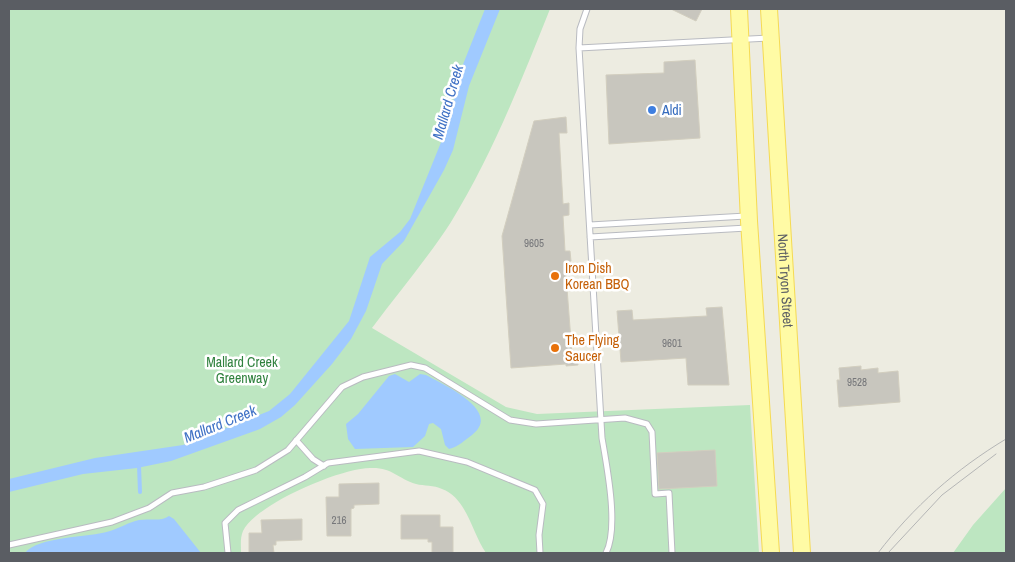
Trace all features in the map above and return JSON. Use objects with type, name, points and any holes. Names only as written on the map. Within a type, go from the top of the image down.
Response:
[{"type":"main road","points":[[738,9],[749,222],[771,553]]},
{"type":"main road","name":"North Tryon Street","points":[[769,9],[802,553]]},
{"type":"lane","points":[[587,9],[580,29],[579,48],[602,438],[607,456],[612,539],[606,553]]},
{"type":"lane","points":[[579,48],[770,38]]},
{"type":"lane","points":[[590,225],[749,222]]},
{"type":"lane","points":[[590,237],[749,222]]},
{"type":"lane","points":[[9,546],[112,522],[149,508],[172,493],[204,487],[256,470],[282,455],[342,387],[369,375],[411,365],[426,368],[510,420],[536,424],[601,419],[637,420],[647,424],[651,429],[655,494],[669,493],[672,553]]},
{"type":"lane","points":[[296,440],[310,456],[324,466]]},
{"type":"lane","points":[[228,553],[224,526],[233,513],[334,462],[419,451],[467,462],[535,490],[542,502],[540,553]]},
{"type":"green space","name":"Mallard Creek Greenway","points":[[9,9],[550,9],[493,145],[466,197],[432,249],[372,328],[506,407],[537,414],[750,405],[759,553],[486,553],[463,508],[450,494],[436,487],[409,482],[384,469],[370,468],[340,474],[320,481],[281,499],[264,510],[243,531],[241,553],[9,553]]},
{"type":"green space","points":[[1006,488],[1006,553],[953,553],[973,525]]},
{"type":"water","points":[[485,9],[500,9],[469,86],[453,150],[444,170],[404,241],[382,264],[366,311],[351,339],[332,364],[295,405],[281,417],[260,429],[171,461],[137,468],[83,474],[9,492],[9,479],[95,458],[183,445],[269,411],[290,394],[349,321],[370,257],[400,232],[410,219],[448,125],[460,72]]},
{"type":"water","points":[[395,374],[409,382],[420,374],[426,375],[457,392],[476,408],[480,417],[480,426],[464,441],[449,449],[445,445],[441,429],[433,423],[429,424],[425,436],[413,447],[355,449],[348,439],[346,424],[358,414],[389,376]]},
{"type":"water","points":[[169,516],[174,519],[201,553],[25,553],[31,547],[52,540],[101,533],[135,521],[162,519]]},
{"type":"building","points":[[671,9],[702,9],[696,21]]},
{"type":"building","points":[[695,60],[700,138],[609,144],[606,75],[664,73],[664,62]]},
{"type":"building","points":[[566,117],[567,133],[559,133],[563,204],[569,203],[569,215],[563,216],[565,251],[570,251],[571,261],[565,262],[572,354],[578,353],[578,365],[566,366],[566,364],[511,368],[502,236],[534,121]]},
{"type":"building","points":[[722,307],[729,385],[688,385],[686,358],[621,362],[617,311],[632,310],[633,320],[707,316],[706,308]]},
{"type":"building","points":[[861,366],[861,370],[878,368],[878,373],[898,371],[900,402],[839,407],[837,380],[840,380],[839,368]]},
{"type":"building","points":[[715,450],[717,486],[659,489],[657,453]]},
{"type":"building","points":[[379,483],[379,504],[354,505],[354,508],[351,509],[351,536],[327,536],[326,497],[339,497],[339,484]]},
{"type":"building","points":[[401,515],[440,515],[440,527],[453,527],[453,553],[432,553],[432,542],[428,542],[428,539],[401,539]]},
{"type":"building","points":[[302,519],[302,540],[276,541],[276,545],[273,545],[274,553],[249,553],[249,533],[262,533],[261,520]]},
{"type":"waterway","points":[[139,465],[140,492]]},
{"type":"tram line","points":[[878,553],[891,536],[936,490],[970,463],[1006,439]]},
{"type":"tram line","points":[[888,553],[942,495],[996,454]]},
{"type":"place","name":"Aldi","points":[[652,110]]},
{"type":"place","name":"Iron Dish Korean BBQ","points":[[555,276]]},
{"type":"place","name":"The Flying Saucer","points":[[555,348]]},
{"type":"water label","name":"Mallard Creek","points":[[448,102]]},
{"type":"water label","name":"Mallard Creek","points":[[220,424]]}]
